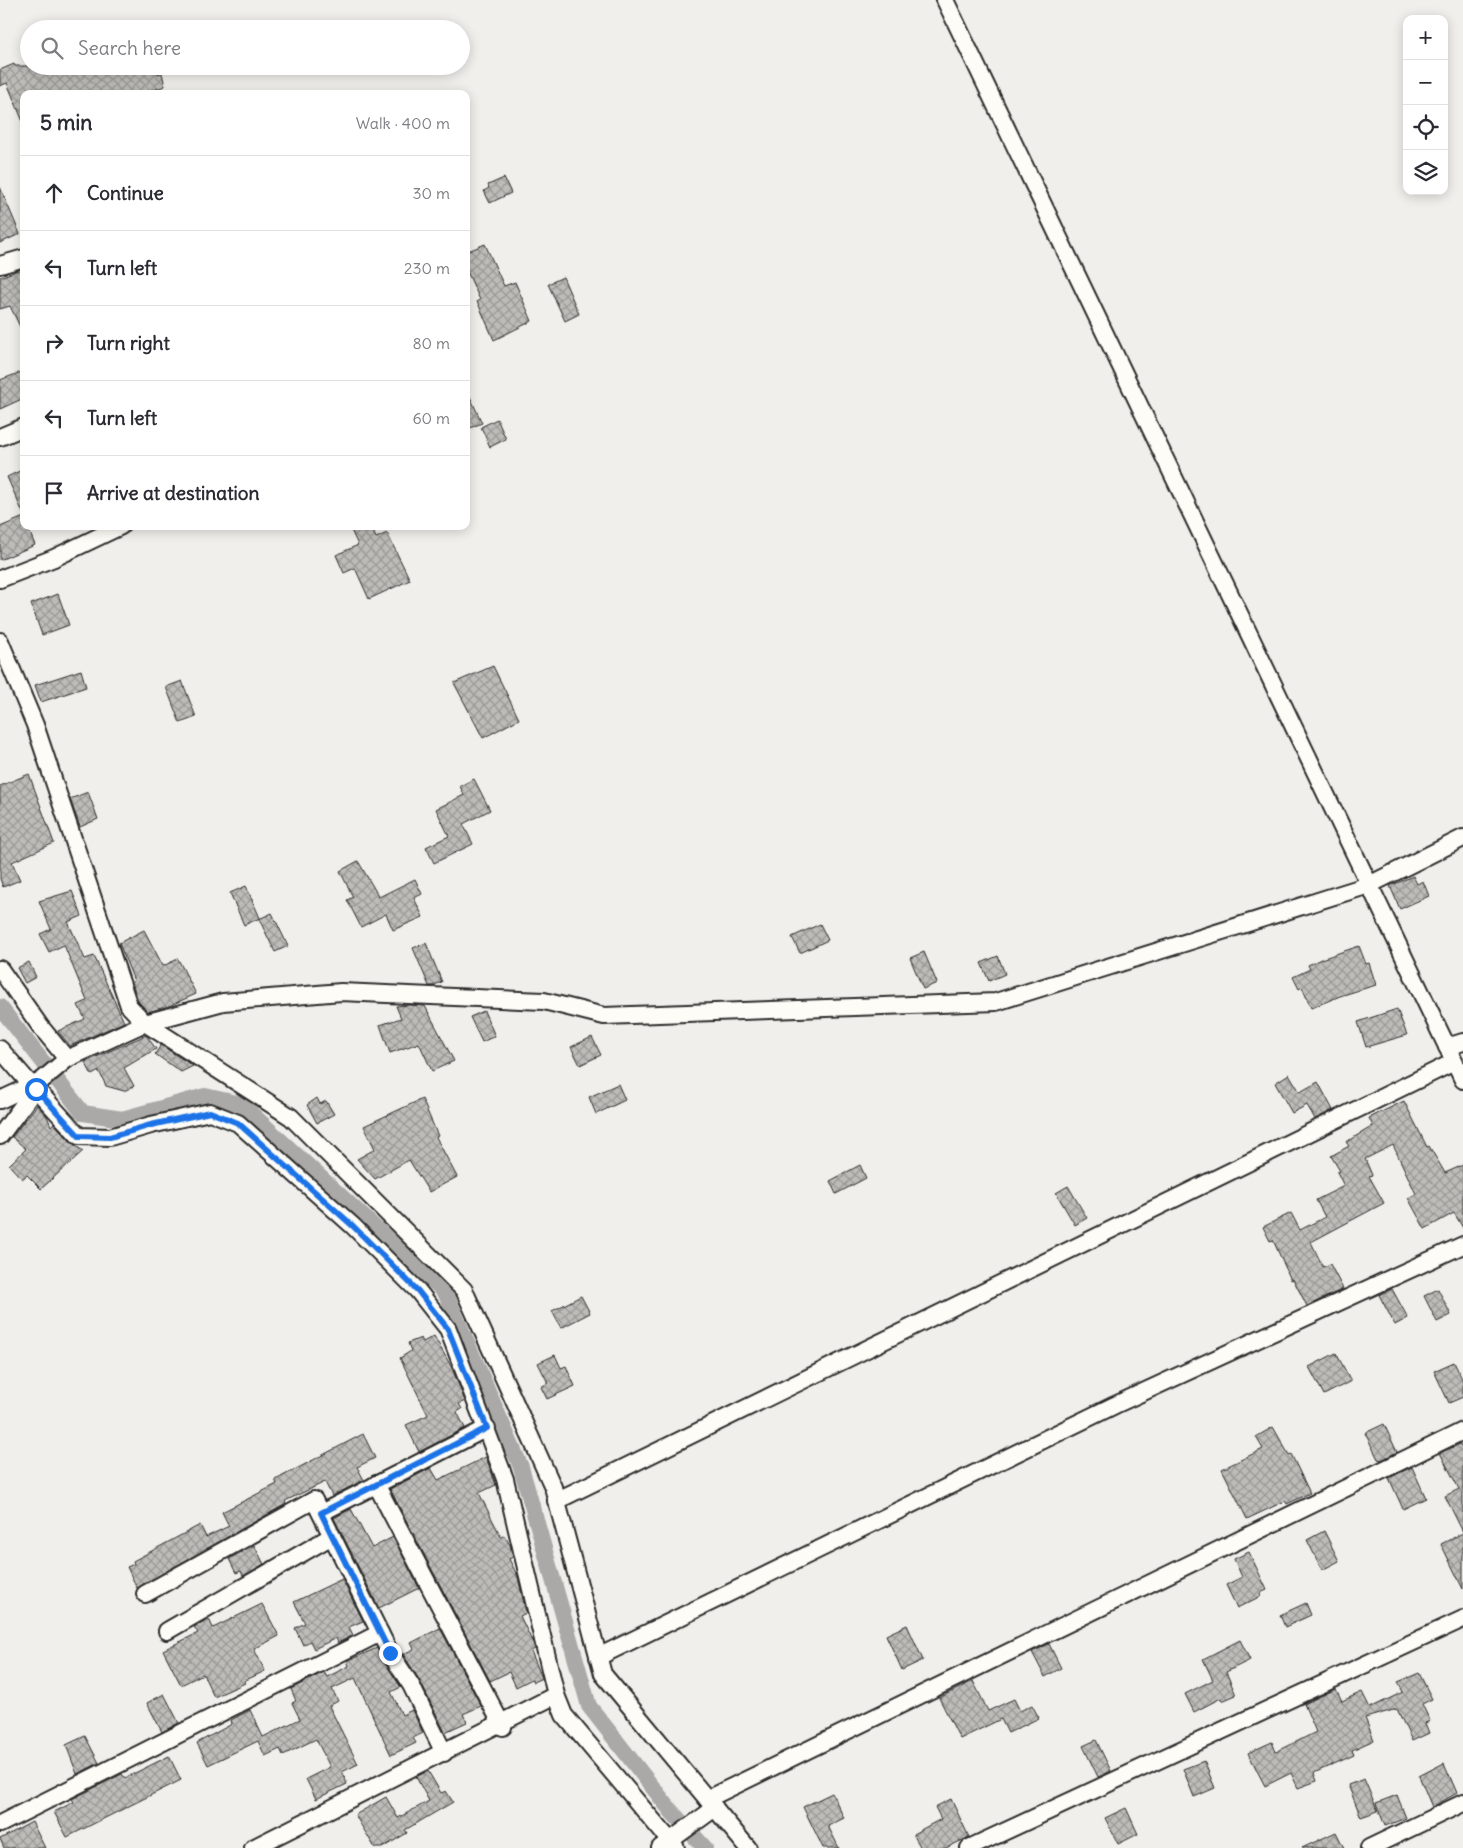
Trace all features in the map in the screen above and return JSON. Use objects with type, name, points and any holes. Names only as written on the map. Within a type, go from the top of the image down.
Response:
[{"type":"street","points":[[945,0],[1463,1080]]},
{"type":"street","points":[[0,265],[20,259]]},
{"type":"street","points":[[0,437],[20,429]]},
{"type":"street","points":[[0,579],[54,558],[113,530]]},
{"type":"street","points":[[0,641],[35,725],[129,1006],[145,1023],[291,1117],[464,1290],[518,1406],[552,1487],[603,1674],[748,1848]]},
{"type":"street","points":[[0,1100],[39,1082],[67,1059],[145,1023],[223,1002],[341,992],[544,1001],[604,1016],[996,1002],[1369,885],[1463,838]]},
{"type":"street","points":[[0,969],[40,1026],[67,1059]]},
{"type":"street","points":[[556,1501],[1451,1055],[1463,1042]]},
{"type":"street","points":[[0,1049],[39,1082],[79,1136],[110,1137],[151,1125],[210,1112],[238,1123],[353,1226],[418,1291],[448,1329],[505,1479],[556,1695],[564,1714],[669,1846],[711,1804],[1463,1431]]},
{"type":"street","points":[[0,1136],[39,1082]]},
{"type":"street","points":[[598,1657],[1106,1409],[1463,1245]]},
{"type":"street","points":[[321,1513],[487,1428]]},
{"type":"street","points":[[376,1484],[502,1725]]},
{"type":"street","points":[[145,1594],[314,1500],[390,1653],[411,1685],[444,1753]]},
{"type":"street","points":[[167,1631],[332,1536]]},
{"type":"street","points":[[969,1848],[1463,1619]]},
{"type":"street","points":[[0,1824],[380,1633]]},
{"type":"street","points":[[253,1848],[502,1725],[556,1695]]},
{"type":"street","points":[[1369,1848],[1463,1803]]},
{"type":"building","points":[[14,64],[15,66],[20,66],[20,75],[162,75],[165,86],[153,90],[20,90],[20,114],[7,83],[0,86],[0,70]]},
{"type":"building","points":[[504,178],[511,193],[490,203],[484,191],[489,188],[488,185]]},
{"type":"building","points":[[0,187],[20,234],[0,243]]},
{"type":"building","points":[[485,244],[504,286],[515,282],[532,321],[494,340],[477,301],[480,300],[470,278],[470,250]]},
{"type":"building","points":[[20,270],[20,327],[10,306],[0,309],[0,277]]},
{"type":"building","points":[[563,277],[579,314],[565,321],[548,284]]},
{"type":"building","points":[[20,372],[20,400],[0,409],[0,380]]},
{"type":"building","points":[[470,397],[482,423],[470,428]]},
{"type":"building","points":[[497,419],[506,439],[490,447],[481,427]]},
{"type":"building","points":[[20,471],[20,506],[7,477]]},
{"type":"building","points":[[20,519],[20,530],[29,530],[35,545],[0,560],[0,527]]},
{"type":"building","points":[[351,530],[373,530],[376,538],[387,533],[410,580],[369,599],[355,568],[344,573],[336,555],[358,545]]},
{"type":"building","points":[[58,594],[69,625],[42,635],[31,604]]},
{"type":"building","points":[[493,666],[519,719],[483,738],[454,683]]},
{"type":"building","points":[[81,670],[86,687],[41,702],[35,685]]},
{"type":"building","points":[[182,681],[196,717],[180,723],[166,687]]},
{"type":"building","points":[[29,774],[54,843],[12,862],[20,880],[3,887],[0,879],[0,786]]},
{"type":"building","points":[[474,779],[490,810],[463,824],[473,844],[434,863],[426,847],[449,836],[436,809],[464,795],[460,786]]},
{"type":"building","points":[[88,792],[98,819],[80,827],[70,799]]},
{"type":"building","points":[[358,861],[379,897],[415,879],[422,894],[414,898],[423,917],[393,930],[386,914],[361,927],[347,900],[353,897],[340,871]]},
{"type":"building","points":[[1413,876],[1417,884],[1423,881],[1429,896],[1400,909],[1390,886]]},
{"type":"building","points":[[246,886],[260,918],[244,925],[230,893]]},
{"type":"building","points":[[72,891],[82,916],[68,922],[85,959],[94,956],[124,1022],[70,1046],[58,1031],[85,1019],[78,1005],[87,1001],[64,945],[49,952],[40,934],[51,929],[39,901]]},
{"type":"building","points":[[272,913],[288,946],[275,952],[259,919]]},
{"type":"building","points":[[820,924],[828,940],[800,953],[792,937]]},
{"type":"building","points":[[144,930],[163,966],[178,959],[196,994],[169,1006],[148,1012],[138,1001],[132,982],[134,981],[119,943]]},
{"type":"building","points":[[426,943],[442,982],[432,986],[429,986],[413,948]]},
{"type":"building","points":[[1359,946],[1366,964],[1369,963],[1376,985],[1340,996],[1311,1008],[1302,987],[1299,989],[1293,977],[1310,969],[1308,965]]},
{"type":"building","points":[[924,952],[937,983],[923,989],[910,958]]},
{"type":"building","points":[[998,956],[1005,974],[989,981],[981,963]]},
{"type":"building","points":[[29,962],[36,977],[25,983],[17,968]]},
{"type":"building","points":[[396,1006],[425,1006],[454,1061],[432,1071],[419,1043],[390,1053],[380,1025],[401,1018]]},
{"type":"building","points":[[1397,1009],[1407,1035],[1366,1047],[1358,1022]]},
{"type":"building","points":[[484,1011],[495,1036],[482,1042],[470,1017]]},
{"type":"building","points":[[146,1035],[156,1049],[124,1068],[134,1086],[124,1091],[106,1086],[99,1071],[92,1075],[85,1062]]},
{"type":"building","points":[[592,1037],[601,1055],[580,1065],[571,1047]]},
{"type":"building","points":[[161,1045],[193,1066],[181,1072],[155,1054]]},
{"type":"building","points":[[1289,1074],[1300,1092],[1318,1082],[1333,1110],[1315,1119],[1307,1105],[1292,1113],[1275,1083]]},
{"type":"building","points":[[618,1084],[625,1100],[596,1114],[589,1097]]},
{"type":"building","points":[[317,1098],[320,1104],[326,1101],[334,1114],[317,1123],[307,1105]]},
{"type":"building","points":[[422,1099],[438,1136],[436,1137],[457,1177],[429,1192],[409,1160],[375,1179],[357,1159],[375,1149],[364,1126]]},
{"type":"building","points":[[1404,1101],[1427,1147],[1429,1146],[1445,1173],[1463,1165],[1463,1228],[1454,1213],[1425,1229],[1408,1198],[1416,1194],[1393,1145],[1365,1159],[1372,1175],[1369,1176],[1384,1203],[1311,1242],[1323,1267],[1330,1264],[1343,1289],[1307,1306],[1293,1279],[1291,1280],[1273,1240],[1270,1241],[1263,1227],[1291,1213],[1300,1230],[1325,1217],[1316,1200],[1344,1186],[1337,1172],[1340,1171],[1331,1156],[1349,1146],[1346,1142],[1373,1126],[1369,1118]]},
{"type":"building","points":[[37,1105],[47,1116],[51,1126],[54,1123],[72,1143],[83,1151],[41,1189],[27,1175],[22,1179],[9,1165],[26,1149],[12,1137]]},
{"type":"building","points":[[860,1165],[866,1178],[836,1194],[830,1181]]},
{"type":"building","points":[[1068,1186],[1087,1218],[1075,1225],[1056,1193]]},
{"type":"building","points":[[1392,1289],[1408,1318],[1395,1325],[1379,1295]]},
{"type":"building","points":[[1438,1289],[1451,1315],[1437,1322],[1424,1296]]},
{"type":"building","points":[[581,1296],[590,1313],[561,1328],[552,1311]]},
{"type":"building","points":[[434,1336],[452,1368],[465,1401],[459,1404],[462,1409],[457,1412],[465,1428],[419,1452],[406,1425],[428,1415],[400,1358],[411,1351],[408,1343],[421,1338],[423,1342]]},
{"type":"building","points":[[1336,1353],[1351,1381],[1324,1395],[1309,1367]]},
{"type":"building","points":[[555,1355],[561,1368],[566,1366],[575,1386],[547,1399],[541,1387],[548,1383],[538,1363]]},
{"type":"building","points":[[1454,1362],[1463,1381],[1463,1397],[1449,1403],[1434,1371]]},
{"type":"building","points":[[1384,1424],[1397,1452],[1381,1460],[1378,1459],[1365,1433]]},
{"type":"building","points":[[1273,1427],[1289,1455],[1291,1454],[1310,1493],[1287,1504],[1285,1501],[1247,1519],[1222,1469],[1263,1449],[1256,1437]]},
{"type":"building","points":[[363,1434],[375,1458],[357,1467],[364,1480],[332,1496],[325,1482],[285,1501],[286,1504],[137,1588],[127,1567],[134,1564],[133,1561],[200,1525],[206,1537],[229,1526],[222,1512],[277,1484],[275,1480]]},
{"type":"building","points":[[1460,1444],[1463,1449],[1463,1532],[1445,1496],[1459,1489],[1440,1453]]},
{"type":"building","points":[[486,1457],[496,1485],[479,1493],[501,1537],[504,1535],[510,1545],[513,1557],[509,1559],[518,1577],[526,1613],[520,1616],[533,1643],[535,1649],[531,1651],[542,1678],[533,1682],[532,1679],[516,1687],[509,1672],[490,1681],[390,1489],[431,1468],[438,1480]]},
{"type":"building","points":[[1412,1467],[1426,1498],[1403,1509],[1389,1478]]},
{"type":"building","points":[[351,1509],[372,1548],[393,1537],[419,1588],[379,1608],[334,1518]]},
{"type":"building","points":[[1324,1531],[1339,1561],[1322,1570],[1307,1540]]},
{"type":"building","points":[[1463,1533],[1463,1589],[1441,1544]]},
{"type":"building","points":[[254,1545],[264,1564],[243,1576],[241,1571],[236,1573],[229,1559]]},
{"type":"building","points":[[1249,1552],[1267,1590],[1260,1593],[1261,1596],[1237,1608],[1226,1585],[1242,1577],[1234,1559]]},
{"type":"building","points":[[342,1579],[363,1621],[349,1627],[353,1635],[338,1643],[336,1638],[314,1649],[310,1641],[303,1645],[295,1628],[305,1623],[294,1602]]},
{"type":"building","points":[[1306,1603],[1311,1615],[1285,1627],[1280,1615]]},
{"type":"building","points":[[262,1604],[279,1636],[254,1649],[265,1671],[244,1681],[245,1683],[214,1697],[203,1674],[181,1685],[163,1650],[198,1633],[194,1627],[209,1619],[213,1628]]},
{"type":"building","points":[[907,1625],[923,1660],[902,1670],[886,1635]]},
{"type":"building","points":[[440,1628],[481,1706],[463,1714],[467,1722],[445,1732],[420,1681],[403,1654],[414,1649],[411,1643]]},
{"type":"building","points":[[1240,1640],[1250,1660],[1226,1672],[1236,1695],[1222,1701],[1221,1698],[1194,1712],[1185,1694],[1213,1680],[1203,1659]]},
{"type":"building","points":[[1049,1644],[1061,1668],[1045,1677],[1032,1652]]},
{"type":"building","points":[[377,1648],[401,1687],[391,1692],[402,1715],[412,1710],[423,1733],[413,1738],[416,1743],[391,1755],[355,1678],[332,1689],[338,1701],[329,1706],[358,1764],[342,1772],[347,1784],[316,1799],[306,1779],[330,1767],[316,1739],[283,1755],[280,1749],[265,1756],[258,1741],[208,1765],[197,1743],[232,1724],[231,1720],[250,1710],[263,1737],[300,1719],[292,1703],[296,1701],[291,1689],[324,1672],[327,1677],[349,1666],[347,1661]]},
{"type":"building","points":[[1419,1673],[1432,1699],[1422,1704],[1430,1721],[1425,1723],[1429,1733],[1412,1741],[1397,1709],[1365,1718],[1374,1740],[1352,1750],[1354,1755],[1314,1773],[1317,1781],[1298,1788],[1291,1773],[1265,1786],[1248,1753],[1272,1742],[1276,1752],[1316,1732],[1304,1704],[1336,1689],[1342,1701],[1362,1692],[1370,1708],[1403,1692],[1398,1682]]},
{"type":"building","points":[[973,1681],[988,1711],[1014,1699],[1020,1711],[1032,1705],[1039,1718],[1008,1733],[1001,1719],[960,1739],[939,1698]]},
{"type":"building","points":[[164,1694],[179,1723],[162,1732],[147,1703]]},
{"type":"building","points":[[85,1736],[99,1763],[77,1774],[66,1745]]},
{"type":"building","points":[[1096,1740],[1111,1771],[1098,1777],[1083,1746]]},
{"type":"building","points":[[169,1756],[181,1780],[67,1837],[54,1812],[74,1802],[72,1799],[122,1774],[125,1778]]},
{"type":"building","points":[[1204,1761],[1215,1788],[1194,1797],[1183,1769]]},
{"type":"building","points":[[1444,1763],[1457,1793],[1432,1807],[1419,1776]]},
{"type":"building","points":[[428,1771],[441,1793],[446,1791],[453,1802],[405,1830],[407,1833],[382,1848],[375,1848],[355,1815],[386,1797],[398,1818],[429,1801],[416,1777]]},
{"type":"building","points":[[1364,1779],[1378,1811],[1361,1817],[1348,1785]]},
{"type":"building","points":[[832,1793],[844,1818],[828,1826],[839,1848],[823,1848],[803,1807]]},
{"type":"building","points":[[1397,1795],[1406,1818],[1385,1826],[1376,1803]]},
{"type":"building","points":[[951,1799],[969,1837],[946,1848],[921,1848],[913,1834],[941,1819],[935,1807]]},
{"type":"building","points":[[1126,1808],[1138,1834],[1118,1844],[1105,1818]]},
{"type":"building","points":[[32,1822],[45,1848],[4,1848],[0,1839]]},
{"type":"building","points":[[1336,1832],[1344,1848],[1302,1848]]},
{"type":"waterway","points":[[0,1007],[83,1113],[122,1119],[205,1096],[241,1104],[445,1292],[521,1467],[589,1706],[672,1812],[705,1848]]},
{"type":"route","points":[[36,1089],[79,1136],[110,1137],[151,1125],[210,1112],[238,1123],[353,1226],[418,1291],[448,1329],[487,1428],[321,1513],[390,1653]]}]
